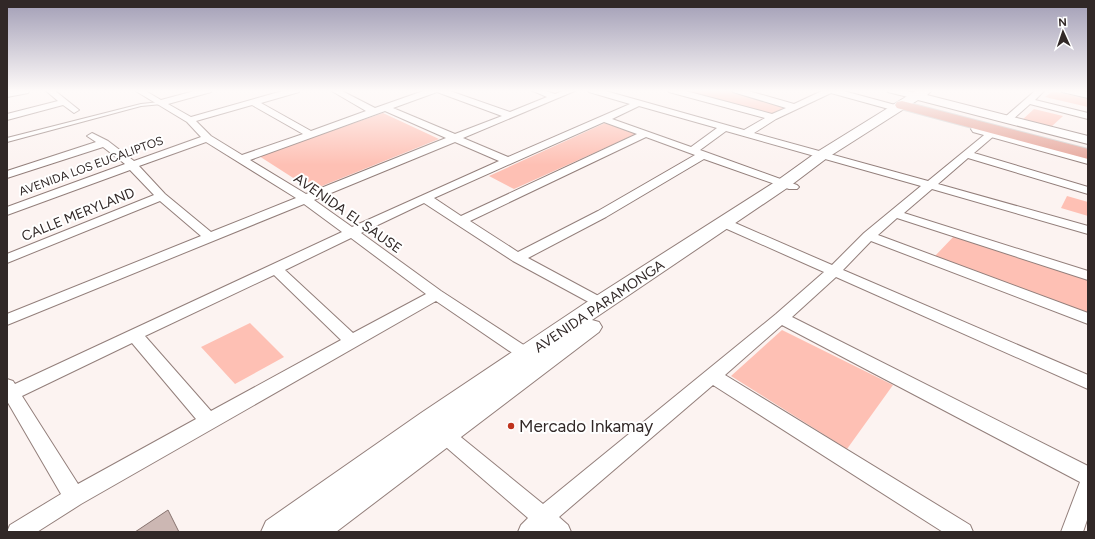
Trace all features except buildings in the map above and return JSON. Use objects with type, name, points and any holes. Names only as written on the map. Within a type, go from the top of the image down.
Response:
[{"type":"main road","points":[[958,115],[1088,154]]},
{"type":"main road","points":[[966,115],[1088,146]]},
{"type":"street","name":"AVENIDA EL SAUSE","points":[[181,115],[190,120],[207,138],[304,198],[436,294],[533,360]]},
{"type":"street","points":[[190,120],[207,115]]},
{"type":"street","points":[[276,115],[310,134]]},
{"type":"street","points":[[242,159],[362,115]]},
{"type":"street","points":[[402,115],[507,161]]},
{"type":"street","points":[[7,320],[509,115]]},
{"type":"street","points":[[74,497],[9,389],[135,335],[425,198],[612,115]]},
{"type":"street","points":[[683,115],[1088,230]]},
{"type":"street","points":[[766,115],[773,117]]},
{"type":"street","points":[[746,133],[777,115]]},
{"type":"street","name":"AVENIDA PARAMONGA","points":[[533,360],[601,303],[728,225],[789,185],[889,115]]},
{"type":"street","points":[[946,115],[992,133],[1088,159]]},
{"type":"street","points":[[987,115],[1008,119],[1088,140]]},
{"type":"street","points":[[1008,119],[1012,115]]},
{"type":"street","points":[[604,119],[789,185]]},
{"type":"street","points":[[518,258],[602,214],[698,152],[725,127]]},
{"type":"street","points":[[536,525],[713,376],[733,357],[834,271],[869,236],[992,133]]},
{"type":"street","points":[[460,221],[645,134]]},
{"type":"street","points":[[92,136],[104,143],[132,165],[161,196],[209,237]]},
{"type":"street","name":"AVENIDA LOS EUCALIPTOS","points":[[7,211],[207,138]]},
{"type":"street","points":[[7,175],[104,143]]},
{"type":"street","points":[[966,154],[1088,191]]},
{"type":"street","name":"CALLE MERYLAND","points":[[7,260],[161,196]]},
{"type":"street","points":[[425,198],[518,258],[601,303]]},
{"type":"street","points":[[896,214],[1088,276]]},
{"type":"street","points":[[728,225],[1088,382]]},
{"type":"street","name":"AVENIDA PARAMONGA","points":[[278,532],[437,428],[533,360],[607,315],[728,225]]},
{"type":"street","points":[[869,236],[1088,319]]},
{"type":"street","points":[[276,269],[352,341]]},
{"type":"street","points":[[18,532],[74,497],[436,294]]},
{"type":"street","points":[[780,318],[1088,476]]},
{"type":"street","points":[[135,335],[208,421]]},
{"type":"street","points":[[713,376],[962,532]]},
{"type":"street","points":[[437,428],[536,525],[560,532]]},
{"type":"street","name":"AVENIDA PARAMONGA","points":[[311,532],[437,428]]},
{"type":"street","points":[[1072,532],[1088,486]]},
{"type":"lane","points":[[7,140],[99,115]]},
{"type":"shaded area","points":[[377,115],[388,115],[439,139],[312,190],[259,156]]},
{"type":"shaded area","points":[[1027,115],[1063,116],[1051,127],[1022,120]]},
{"type":"shaded area","points":[[605,123],[636,134],[514,189],[489,176]]},
{"type":"shaded area","points":[[1067,196],[1088,202],[1088,216],[1061,208]]},
{"type":"shaded area","points":[[956,234],[1088,278],[1088,314],[935,256]]},
{"type":"shaded area","points":[[250,323],[284,357],[235,384],[201,347]]},
{"type":"shaded area","points":[[782,330],[893,385],[847,449],[731,376]]},
{"type":"place","name":"Mercado Inkamay","points":[[511,426]]}]
